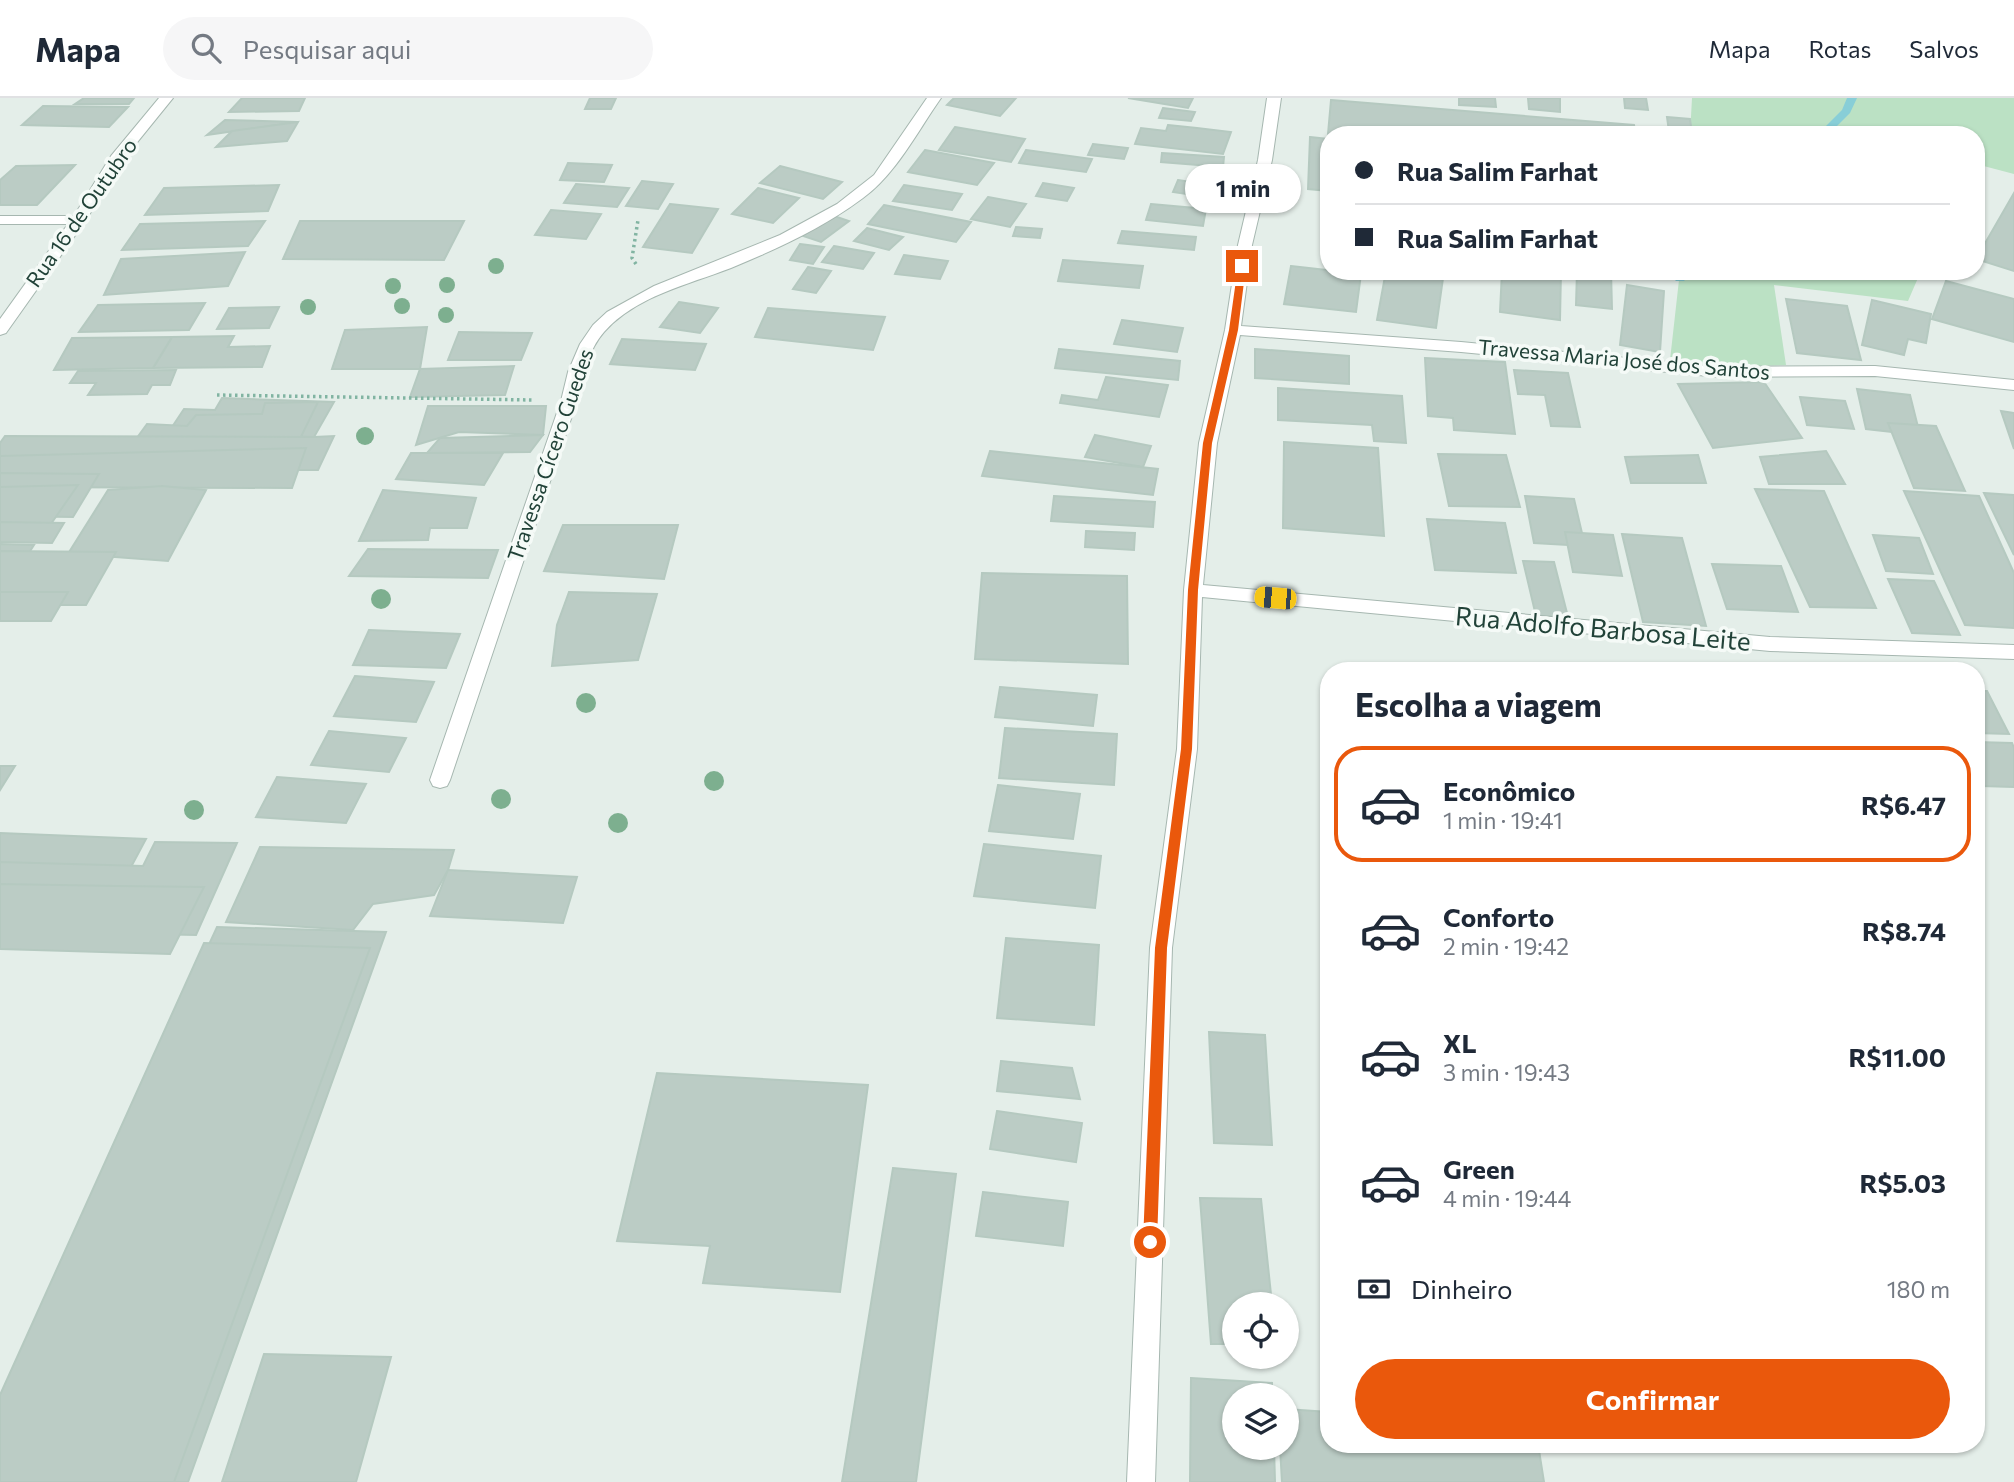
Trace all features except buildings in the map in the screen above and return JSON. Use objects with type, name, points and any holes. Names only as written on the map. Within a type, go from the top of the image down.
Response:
[{"type":"street","name":"Rua 16 de Outubro","points":[[0,330],[79,220],[116,159],[166,98]]},
{"type":"street","name":"Travessa Cícero Guedes","points":[[440,780],[585,350],[599,328],[624,307],[656,289],[725,265],[793,236],[839,207],[878,180],[934,98]]},
{"type":"street","points":[[1141,1482],[1161,948],[1187,749],[1193,590],[1208,443],[1233,330],[1245,245],[1265,160],[1274,98]]},
{"type":"street","points":[[0,220],[79,220]]},
{"type":"street","name":"Travessa Maria José dos Santos","points":[[1233,330],[1461,347],[1719,372],[1875,371],[2014,385]]},
{"type":"street","name":"Rua Adolfo Barbosa Leite","points":[[1193,590],[1770,644],[2014,653]]},
{"type":"path","points":[[638,220],[632,258],[656,289]]},
{"type":"path","points":[[217,395],[569,401]]},
{"type":"green space","points":[[1692,98],[2014,98],[2014,174],[1985,166],[1985,126],[1690,126]]},
{"type":"green space","points":[[1679,280],[1917,280],[1908,301],[1774,285],[1786,365],[1730,367],[1670,360]]},
{"type":"waterway","points":[[1831,126],[1846,111],[1852,98]]},
{"type":"route","points":[[1150,1242],[1161,948],[1187,749],[1193,590],[1208,443],[1233,330],[1242,266]]}]
